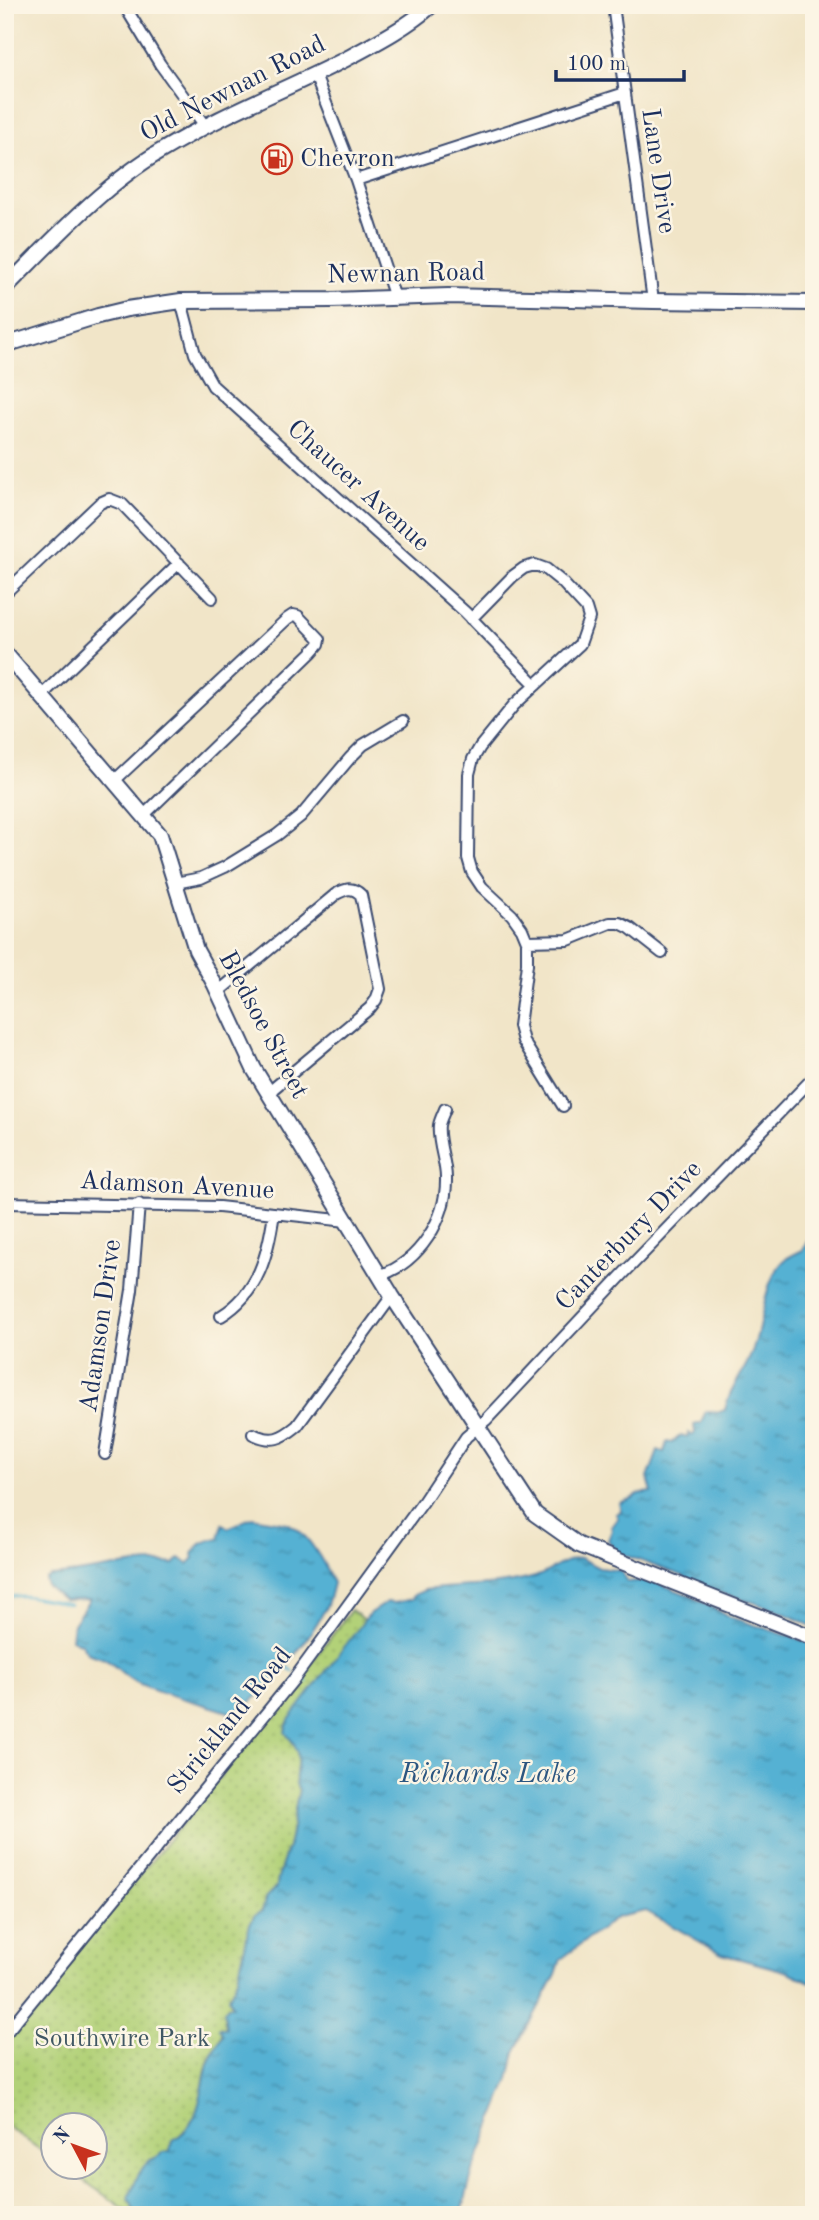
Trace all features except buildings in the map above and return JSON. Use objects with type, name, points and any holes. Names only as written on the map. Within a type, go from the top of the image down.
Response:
[{"type":"street","points":[[124,5],[160,64],[205,126]]},
{"type":"street","name":"Old Newnan Road","points":[[5,288],[51,242],[126,175],[159,152],[205,126],[315,75],[378,42],[432,5]]},
{"type":"street","name":"Lane Drive","points":[[613,5],[653,302]]},
{"type":"street","points":[[315,75],[356,180],[395,298]]},
{"type":"street","points":[[356,180],[625,93]]},
{"type":"street","name":"Newnan Road","points":[[5,345],[98,316],[181,302],[448,296],[814,303]]},
{"type":"street","name":"Chaucer Avenue","points":[[181,302],[195,354],[213,386],[471,619],[536,685]]},
{"type":"street","points":[[5,593],[100,503],[109,499],[122,504],[212,598]]},
{"type":"street","points":[[41,696],[179,563]]},
{"type":"street","points":[[471,619],[513,576],[524,568],[536,565],[546,569],[562,582],[586,608],[589,618],[580,644],[514,705],[480,747],[469,774],[468,858],[472,872],[482,887],[512,915],[527,941],[527,964],[519,1026],[523,1041],[563,1106]]},
{"type":"street","points":[[114,780],[287,619],[293,615],[298,616],[320,639],[312,652],[144,815]]},
{"type":"street","name":"Bledsoe Street","points":[[5,653],[160,835],[196,950],[254,1069],[392,1296],[535,1514],[579,1545],[814,1639]]},
{"type":"street","points":[[175,883],[201,878],[225,867],[277,835],[301,816],[349,758],[403,721]]},
{"type":"street","points":[[218,992],[336,894],[347,889],[356,890],[360,895],[380,989],[376,999],[370,1009],[339,1036],[268,1093]]},
{"type":"street","points":[[527,941],[568,940],[610,923],[630,928],[662,953]]},
{"type":"street","name":"Canterbury Drive","points":[[477,1427],[814,1077]]},
{"type":"street","points":[[381,1275],[406,1262],[424,1243],[436,1220],[444,1196],[446,1178],[439,1125],[445,1109]]},
{"type":"street","name":"Adamson Avenue","points":[[5,1203],[219,1207],[347,1221]]},
{"type":"street","name":"Adamson Drive","points":[[104,1454],[132,1290],[139,1204]]},
{"type":"street","points":[[221,1316],[234,1308],[247,1294],[262,1270],[274,1213]]},
{"type":"street","points":[[253,1434],[267,1441],[274,1440],[297,1426],[392,1296]]},
{"type":"street","name":"Strickland Road","points":[[5,2034],[294,1679],[423,1502],[466,1437],[477,1427]]},
{"type":"green space","name":"Southwire Park","points":[[351,1610],[365,1620],[287,1724],[285,1732],[294,1744],[298,1757],[296,1780],[299,1790],[290,1840],[277,1886],[266,1897],[262,1911],[254,1916],[250,1924],[238,1978],[229,1997],[232,2005],[228,2006],[224,2020],[226,2028],[222,2029],[209,2059],[196,2114],[182,2133],[171,2142],[170,2151],[150,2160],[140,2173],[131,2193],[136,2215],[133,2215],[86,2182],[108,2182],[108,2112],[38,2112],[38,2148],[5,2125],[5,2040],[292,1689]]},
{"type":"water","points":[[814,1236],[814,1628],[787,1614],[754,1602],[690,1586],[684,1576],[618,1553],[608,1540],[611,1526],[618,1518],[616,1514],[621,1511],[619,1503],[638,1494],[652,1492],[648,1478],[658,1451],[664,1452],[667,1442],[672,1443],[681,1435],[688,1437],[688,1433],[692,1436],[695,1433],[694,1425],[701,1423],[706,1411],[710,1411],[709,1415],[711,1411],[717,1413],[725,1410],[729,1396],[754,1347],[767,1292],[775,1273],[790,1256],[803,1250]]},
{"type":"water","points":[[253,1517],[294,1527],[308,1540],[333,1583],[325,1609],[297,1652],[270,1684],[243,1707],[231,1713],[144,1686],[106,1660],[87,1653],[82,1644],[71,1639],[73,1624],[90,1599],[64,1600],[47,1586],[45,1579],[50,1576],[129,1565],[174,1564],[180,1558],[188,1564],[200,1545],[219,1538],[223,1524],[228,1528]]},
{"type":"water","name":"Richards Lake","points":[[580,1558],[599,1568],[621,1571],[627,1582],[650,1580],[693,1597],[732,1618],[814,1644],[814,1984],[789,1972],[722,1954],[646,1911],[617,1917],[561,1959],[556,1974],[515,2052],[509,2079],[473,2171],[461,2215],[136,2215],[129,2198],[139,2173],[149,2161],[162,2152],[170,2151],[172,2140],[190,2126],[195,2116],[210,2059],[223,2035],[219,2028],[226,2028],[224,2011],[228,2006],[232,2006],[229,1997],[238,1978],[250,1924],[254,1916],[262,1911],[266,1897],[277,1886],[290,1840],[299,1790],[296,1780],[297,1752],[285,1732],[289,1720],[370,1613],[387,1602],[412,1599],[414,1595],[425,1590],[522,1580]]},
{"type":"waterway","points":[[5,1596],[26,1596],[70,1604]]},
{"type":"waterway","points":[[285,1665],[293,1672]]},
{"type":"waterway","points":[[299,1676],[307,1682]]},
{"type":"place","name":"Chevron","points":[[277,159]]}]
